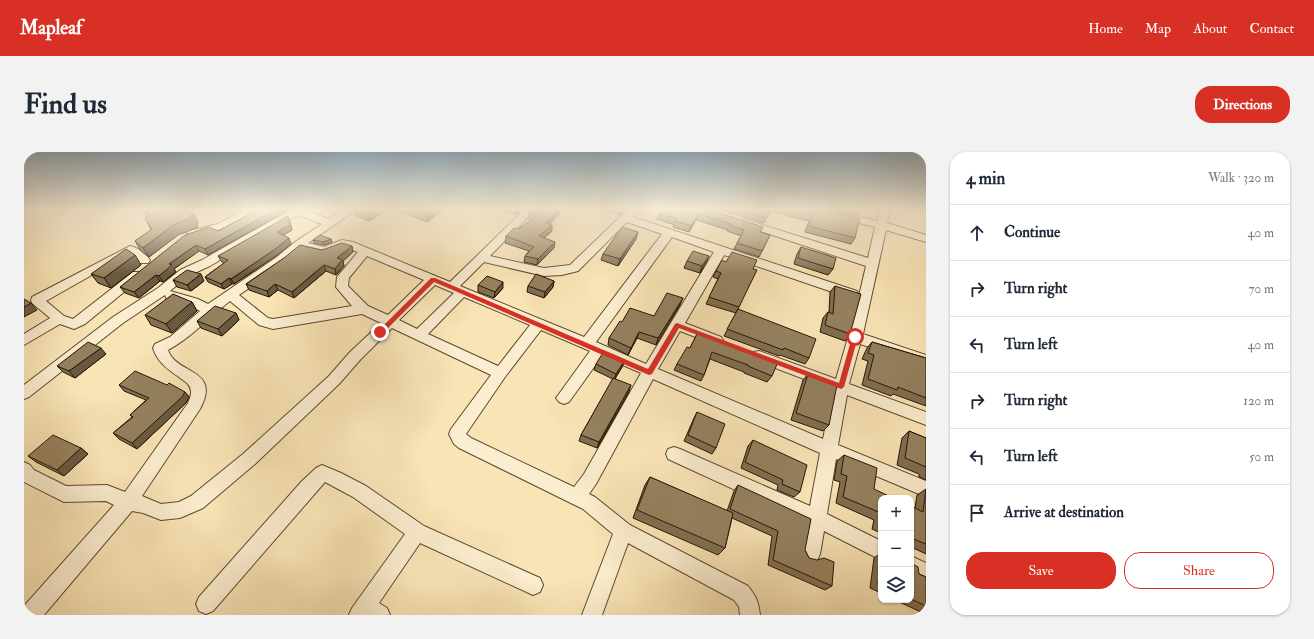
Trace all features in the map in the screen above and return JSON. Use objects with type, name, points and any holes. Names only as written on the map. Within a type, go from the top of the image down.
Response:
[{"type":"street","points":[[183,238],[201,231]]},
{"type":"street","points":[[24,393],[118,320],[162,291],[172,281],[184,273],[206,263],[260,231]]},
{"type":"street","points":[[30,610],[128,502],[195,404],[200,393],[195,380],[165,361],[161,355],[160,348],[175,340],[209,310],[281,260],[299,244],[318,231]]},
{"type":"street","points":[[419,335],[457,290],[481,258],[509,231]]},
{"type":"street","points":[[481,258],[544,272],[562,271],[574,268],[612,231]]},
{"type":"street","points":[[662,231],[865,298]]},
{"type":"street","points":[[771,231],[873,264]]},
{"type":"street","points":[[810,554],[841,387],[865,298],[880,231]]},
{"type":"street","points":[[897,231],[926,239]]},
{"type":"street","points":[[564,398],[593,347],[669,233]]},
{"type":"street","points":[[299,244],[321,251],[328,250],[341,243],[345,243],[926,489]]},
{"type":"street","points":[[130,250],[149,260],[80,321],[71,324],[59,319],[37,300],[130,250]]},
{"type":"street","points":[[577,497],[590,479],[649,372],[721,250]]},
{"type":"street","points":[[365,251],[343,278],[342,287],[363,309],[500,373]]},
{"type":"street","points":[[24,470],[28,475],[64,494],[107,493],[128,502],[144,505],[161,512],[180,510],[198,502],[248,459],[328,385],[433,279]]},
{"type":"street","points":[[162,291],[193,302],[209,310]]},
{"type":"street","points":[[231,295],[264,322],[273,324],[363,309]]},
{"type":"street","points":[[24,340],[59,319]]},
{"type":"street","points":[[538,324],[500,373],[457,434],[460,439],[465,443],[589,503],[623,531],[741,593],[749,604],[750,615]]},
{"type":"street","points":[[677,325],[729,345]]},
{"type":"street","points":[[855,337],[926,360]]},
{"type":"street","points":[[744,350],[926,419]]},
{"type":"street","points":[[674,454],[816,518],[878,549]]},
{"type":"street","points":[[206,604],[322,473],[337,478],[374,500],[417,532],[533,585]]},
{"type":"street","points":[[592,615],[623,531]]},
{"type":"street","points":[[368,612],[417,532]]},
{"type":"street","points":[[913,567],[926,574]]},
{"type":"building","points":[[150,231],[166,231],[143,248],[135,241]]},
{"type":"building","points":[[198,231],[238,231],[205,249],[196,245],[169,264],[172,265],[159,276],[156,275],[134,292],[120,287],[185,235]]},
{"type":"building","points":[[262,231],[280,231],[277,232],[289,238],[274,250],[221,284],[205,277],[228,260],[218,256]]},
{"type":"building","points":[[511,231],[545,231],[539,236],[555,242],[538,259],[525,256],[534,247],[506,236]]},
{"type":"building","points":[[619,231],[638,232],[620,259],[603,254]]},
{"type":"building","points":[[744,231],[761,231],[760,232],[770,235],[762,251],[737,243]]},
{"type":"building","points":[[827,231],[857,231],[855,238]]},
{"type":"building","points":[[320,235],[331,239],[323,242],[313,240]]},
{"type":"building","points":[[342,243],[352,246],[337,258],[342,260],[335,269],[324,265],[292,292],[275,284],[267,291],[246,284],[300,245],[322,250]]},
{"type":"building","points":[[801,247],[836,258],[833,269],[798,258]]},
{"type":"building","points":[[126,249],[135,255],[104,278],[91,274]]},
{"type":"building","points":[[693,251],[709,256],[702,266],[687,261]]},
{"type":"building","points":[[732,252],[757,260],[753,269],[757,270],[739,307],[709,297],[721,273],[716,271],[722,260],[726,262]]},
{"type":"building","points":[[187,270],[201,274],[187,285],[173,280]]},
{"type":"building","points":[[536,274],[554,281],[545,292],[528,286]]},
{"type":"building","points":[[487,276],[503,282],[495,292],[478,285]]},
{"type":"building","points":[[835,286],[861,294],[850,334],[825,325],[828,312],[833,314]]},
{"type":"building","points":[[667,293],[683,298],[658,338],[639,332],[631,348],[609,338],[620,321],[622,322],[630,308],[654,316]]},
{"type":"building","points":[[173,294],[192,302],[166,324],[145,315]]},
{"type":"building","points":[[24,299],[31,303],[24,307]]},
{"type":"building","points":[[215,306],[236,313],[218,329],[197,321]]},
{"type":"building","points":[[738,309],[816,339],[809,358],[727,329]]},
{"type":"building","points":[[698,332],[778,362],[772,376],[748,365],[712,352],[704,375],[677,364],[687,347],[690,348]]},
{"type":"building","points":[[88,342],[101,348],[69,371],[57,366]]},
{"type":"building","points":[[872,342],[926,358],[926,398],[898,387],[897,390],[868,379],[874,355],[868,353]]},
{"type":"building","points":[[604,351],[625,360],[616,374],[596,364]]},
{"type":"building","points":[[135,371],[167,385],[169,383],[185,392],[182,397],[132,443],[113,433],[133,417],[130,415],[149,398],[119,385]]},
{"type":"building","points":[[808,374],[837,385],[829,425],[796,413]]},
{"type":"building","points":[[613,378],[631,385],[599,442],[581,435]]},
{"type":"building","points":[[697,412],[725,424],[716,448],[688,435]]},
{"type":"building","points":[[909,431],[926,438],[926,467],[905,458]]},
{"type":"building","points":[[53,435],[81,448],[57,470],[28,456]]},
{"type":"building","points":[[753,440],[807,465],[800,492],[782,484],[783,480],[745,462]]},
{"type":"building","points":[[844,455],[877,468],[874,489],[887,495],[878,495],[878,512],[843,497],[847,476],[841,474]]},
{"type":"building","points":[[650,477],[733,513],[725,548],[637,510]]},
{"type":"building","points":[[738,485],[811,519],[805,550],[809,558],[817,560],[824,558],[834,562],[832,586],[773,560],[778,531],[730,509]]},
{"type":"building","points":[[926,489],[926,544],[914,539],[914,508],[923,512]]},
{"type":"building","points":[[914,565],[918,567],[919,574],[926,577],[926,606],[914,600]]},
{"type":"route","points":[[380,332],[433,279],[649,372],[677,325],[841,387],[855,337]]}]
